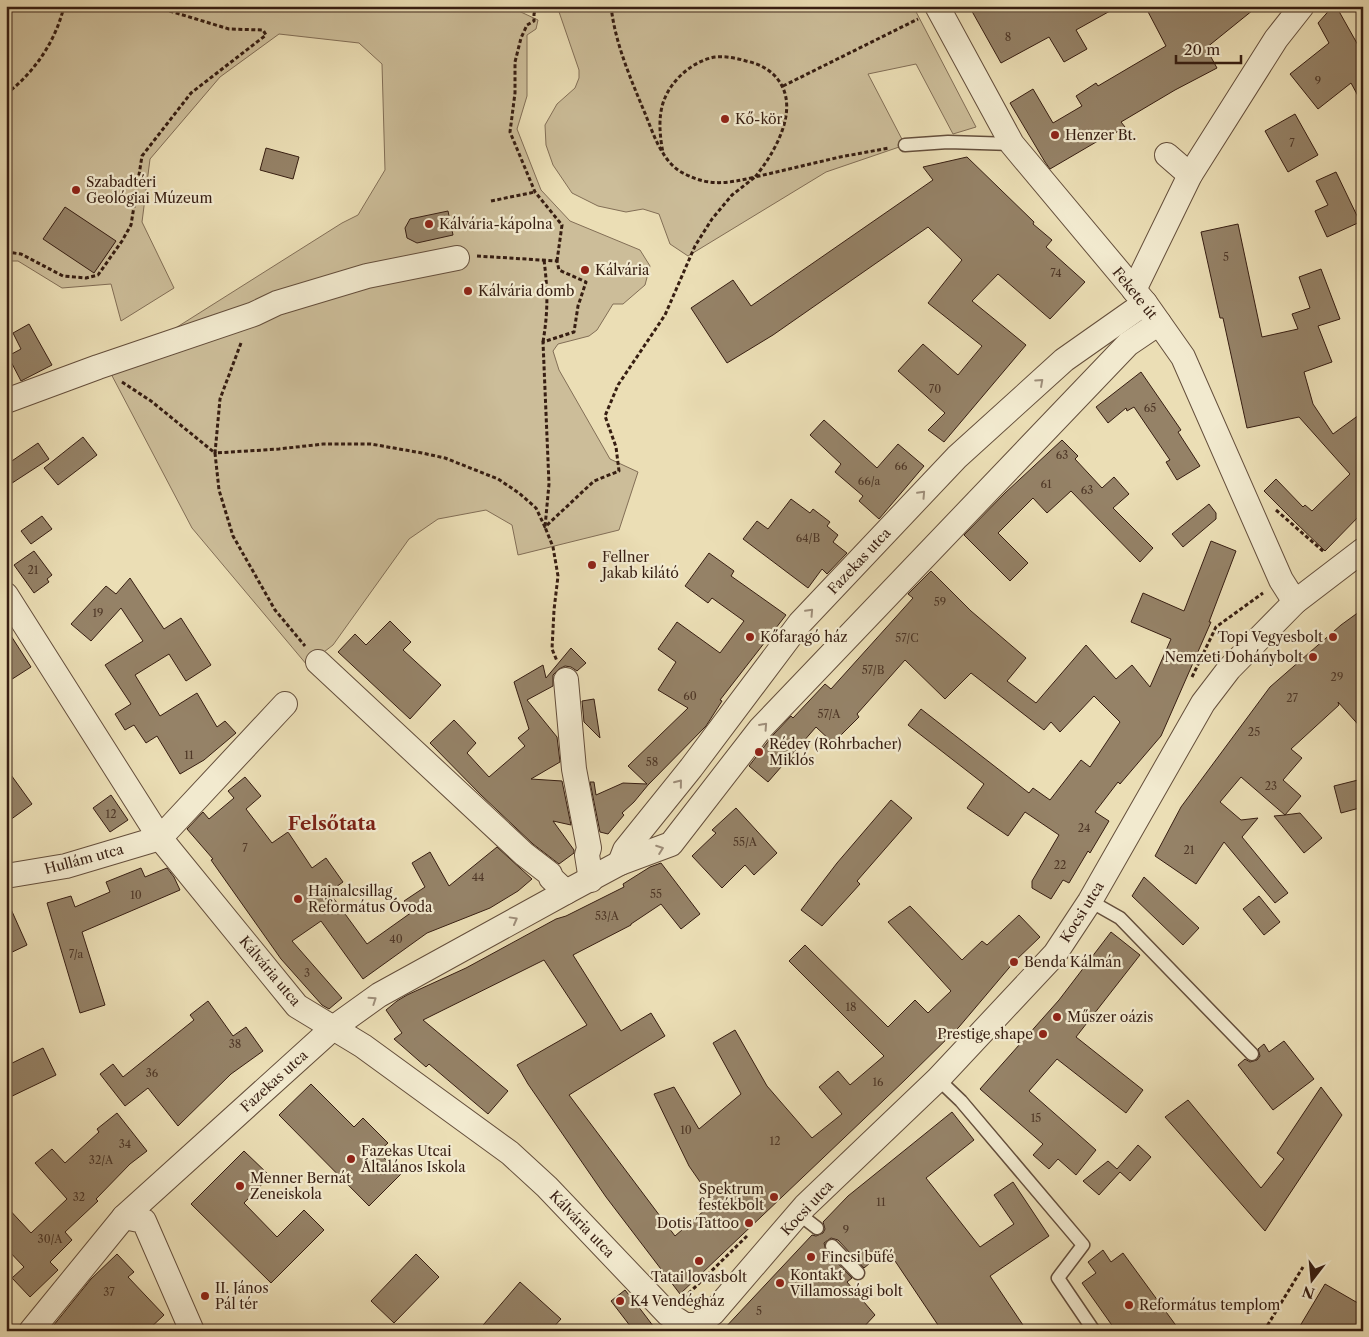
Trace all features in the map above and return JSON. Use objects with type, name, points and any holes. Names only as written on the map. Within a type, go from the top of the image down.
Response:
[{"type":"street","points":[[1139,297],[1190,175],[1276,39],[1302,6]]},
{"type":"street","name":"Fekete út","points":[[938,7],[1012,144],[1139,297],[1183,357],[1282,580],[1296,602]]},
{"type":"street","points":[[1167,155],[1190,175]]},
{"type":"street","points":[[6,401],[98,367],[254,314],[278,303],[367,276],[457,258]]},
{"type":"street","name":"Fazekas utca","points":[[620,864],[625,850],[691,768],[807,616],[957,458],[1064,360],[1139,297]]},
{"type":"street","name":"Fazekas utca","points":[[31,1331],[124,1217],[333,1028],[379,996],[566,892],[620,864],[671,844],[760,729],[1128,344],[1159,323]]},
{"type":"street","name":"Kocsi utca","points":[[680,1323],[697,1325],[713,1313],[808,1221],[1055,954],[1090,901],[1203,703],[1229,669],[1296,602],[1363,550]]},
{"type":"street","name":"Kálvária utca","points":[[6,596],[160,838],[297,1006],[363,1046],[510,1153],[547,1187],[680,1323]]},
{"type":"street","points":[[318,662],[524,854],[550,874],[551,878],[566,892]]},
{"type":"street","points":[[566,680],[574,770],[589,848],[587,855],[591,880]]},
{"type":"street","points":[[160,838],[285,704]]},
{"type":"street","name":"Hullám utca","points":[[6,876],[66,866],[160,838]]},
{"type":"street","points":[[124,1217],[144,1221],[192,1331]]},
{"type":"lane","points":[[905,145],[948,142],[1012,144]]},
{"type":"lane","points":[[1090,901],[1120,918],[1252,1054]]},
{"type":"lane","points":[[938,1079],[961,1102],[1083,1245],[1058,1278],[1094,1331]]},
{"type":"lane","points":[[832,1246],[858,1273]]},
{"type":"path","points":[[6,94],[16,87],[42,58],[61,19],[64,6]]},
{"type":"path","points":[[6,252],[21,254],[63,276],[86,278],[98,275],[131,225],[142,156],[191,92],[266,35],[263,30],[229,29],[153,6]]},
{"type":"path","points":[[537,6],[534,21],[527,25],[521,38],[515,62],[515,93],[510,132],[535,192],[562,225],[557,261],[559,270],[586,282],[578,306],[574,332],[543,342]]},
{"type":"path","points":[[611,6],[613,26],[620,50],[663,153],[672,165],[695,179],[725,184],[840,156],[905,145]]},
{"type":"path","points":[[783,86],[938,7]]},
{"type":"path","points":[[545,527],[594,481],[619,471],[616,447],[605,416],[618,385],[665,315],[695,246],[712,219],[732,195],[755,177],[774,151],[784,124],[787,108],[783,86],[766,68],[754,62],[724,57],[704,60],[694,65],[673,85],[663,103],[660,123],[663,153]]},
{"type":"path","points":[[491,201],[535,192]]},
{"type":"path","points":[[457,258],[469,254],[485,257],[557,261]]},
{"type":"path","points":[[544,260],[548,289],[548,316],[543,342],[549,484],[545,527]]},
{"type":"path","points":[[254,314],[220,399],[215,453],[219,490],[233,536],[275,610],[318,662]]},
{"type":"path","points":[[98,367],[151,401],[215,453],[323,444],[371,444],[445,458],[498,479],[519,493],[536,508],[553,547],[558,576],[552,650],[566,680]]},
{"type":"path","points":[[1275,508],[1327,555],[1320,559]]},
{"type":"path","points":[[1191,679],[1216,627],[1282,580]]},
{"type":"path","points":[[680,1323],[749,1234]]},
{"type":"path","points":[[1264,1331],[1303,1267]]},
{"type":"shaded area","points":[[6,6],[365,6],[354,9],[394,10],[508,6],[538,20],[536,29],[527,35],[527,96],[517,129],[541,190],[570,221],[640,250],[650,266],[645,285],[623,304],[613,304],[597,330],[589,336],[558,344],[553,351],[559,370],[610,459],[638,472],[619,530],[518,555],[512,525],[486,510],[438,519],[409,539],[333,645],[307,665],[192,528],[109,370],[342,223],[358,215],[385,170],[382,64],[359,43],[279,34],[220,77],[150,159],[142,222],[174,288],[121,321],[111,284],[62,288],[18,261],[6,261]]},
{"type":"shaded area","points":[[557,6],[913,6],[976,127],[953,134],[916,64],[868,74],[905,145],[826,172],[688,256],[670,244],[659,214],[643,209],[626,212],[598,206],[572,193],[553,165],[546,145],[545,125],[557,104],[575,88],[579,78],[579,70]]},
{"type":"building","points":[[969,6],[1119,6],[1076,30],[1087,49],[1064,62],[1049,37],[1001,63]]},
{"type":"building","points":[[1145,6],[1258,6],[1206,48],[1217,68],[1121,122],[1125,127],[1050,169],[1010,103],[1033,89],[1053,123],[1082,106],[1076,96],[1096,83],[1098,86],[1166,46]]},
{"type":"building","points":[[1333,6],[1336,6],[1363,54],[1363,105],[1351,83],[1318,109],[1290,74],[1329,43],[1318,23]]},
{"type":"building","points":[[1295,114],[1318,155],[1288,172],[1265,131]]},
{"type":"building","points":[[266,148],[299,157],[293,179],[260,170]]},
{"type":"building","points":[[967,157],[1034,222],[1033,224],[1052,240],[1046,247],[1085,282],[1050,319],[998,274],[972,301],[1026,345],[944,442],[928,430],[945,413],[898,371],[923,344],[958,375],[982,346],[928,303],[962,260],[928,227],[773,335],[727,363],[691,308],[733,280],[751,306],[933,180],[923,167]]},
{"type":"building","points":[[1336,172],[1360,222],[1327,237],[1315,211],[1328,205],[1316,181]]},
{"type":"building","points":[[65,207],[116,241],[94,273],[43,239]]},
{"type":"building","name":"Kálvária-kápolna","points":[[448,211],[453,235],[417,243],[407,238],[405,228],[410,219]]},
{"type":"building","points":[[1238,224],[1262,337],[1298,329],[1292,314],[1310,308],[1299,277],[1321,269],[1340,319],[1318,326],[1332,362],[1304,372],[1313,404],[1333,434],[1363,412],[1363,512],[1325,551],[1264,491],[1276,479],[1303,507],[1305,505],[1312,511],[1350,474],[1299,417],[1247,428],[1223,318],[1220,318],[1201,232]]},
{"type":"building","points":[[29,324],[52,365],[21,381],[8,356],[21,349],[13,333]]},
{"type":"building","points":[[1141,372],[1181,430],[1178,432],[1200,466],[1177,480],[1166,462],[1170,460],[1134,407],[1127,411],[1126,408],[1108,423],[1096,407]]},
{"type":"building","points":[[824,420],[877,468],[898,444],[924,466],[879,519],[859,501],[863,496],[835,472],[841,464],[810,435]]},
{"type":"building","points":[[83,437],[97,455],[58,485],[44,468]]},
{"type":"building","points":[[1062,440],[1078,456],[1075,459],[1102,488],[1114,477],[1129,494],[1113,508],[1153,548],[1140,562],[1071,491],[1047,513],[1033,498],[998,533],[1028,563],[1010,581],[964,535],[1005,493]]},
{"type":"building","points":[[38,443],[49,459],[6,487],[6,465]]},
{"type":"building","points":[[791,499],[810,513],[813,509],[830,522],[827,526],[838,535],[833,542],[847,553],[827,574],[822,569],[808,588],[743,539],[757,521],[768,529]]},
{"type":"building","points":[[1209,504],[1216,513],[1216,519],[1183,547],[1172,534]]},
{"type":"building","points":[[42,516],[52,529],[31,544],[21,531]]},
{"type":"building","points":[[1211,541],[1236,551],[1209,622],[1211,622],[1161,736],[1120,784],[1118,782],[1095,812],[1109,821],[1069,883],[1063,880],[1051,899],[1032,888],[1032,881],[1059,835],[1025,812],[1008,836],[967,808],[984,784],[908,725],[921,709],[1029,793],[1033,788],[1050,800],[1081,760],[1090,767],[1120,722],[1094,696],[1060,732],[1051,722],[1044,730],[971,673],[945,699],[905,660],[857,714],[859,717],[833,743],[816,727],[768,782],[749,766],[774,734],[791,716],[793,718],[825,684],[831,689],[913,598],[908,594],[931,571],[971,611],[1026,658],[1007,681],[1036,703],[1086,645],[1116,679],[1132,665],[1150,687],[1171,639],[1131,622],[1143,593],[1184,611]]},
{"type":"building","points":[[34,551],[52,575],[47,579],[49,582],[34,593],[14,565]]},
{"type":"building","points":[[709,553],[734,571],[731,576],[786,615],[720,700],[722,701],[706,726],[622,813],[624,815],[608,834],[600,832],[590,782],[594,782],[596,795],[623,783],[647,784],[628,766],[688,708],[658,690],[676,662],[658,649],[677,622],[720,653],[744,621],[712,598],[708,603],[685,586]]},
{"type":"building","points":[[130,578],[164,629],[181,618],[211,665],[186,681],[169,654],[135,675],[160,716],[197,693],[217,727],[225,721],[236,733],[204,760],[180,774],[157,736],[146,743],[134,725],[125,730],[115,714],[131,704],[105,665],[143,641],[121,608],[91,641],[71,624],[106,586],[116,594]]},
{"type":"building","points":[[1363,609],[1363,730],[1338,702],[1339,705],[1291,749],[1302,758],[1283,780],[1301,796],[1285,815],[1241,777],[1220,802],[1241,820],[1258,818],[1242,837],[1288,893],[1275,903],[1224,842],[1196,884],[1155,856],[1181,807],[1270,687],[1341,625]]},
{"type":"building","points":[[390,621],[411,642],[403,650],[441,685],[410,719],[338,652],[355,634],[366,645]]},
{"type":"building","points":[[6,628],[31,667],[6,683]]},
{"type":"building","points":[[571,648],[586,663],[577,671],[565,666],[559,669],[553,675],[553,686],[527,700],[557,737],[560,762],[531,779],[562,781],[571,825],[553,821],[574,850],[574,853],[559,864],[533,844],[430,743],[454,720],[476,743],[467,753],[489,777],[525,746],[518,738],[529,729],[514,682],[543,665],[546,678]]},
{"type":"building","points":[[594,699],[600,738],[584,722],[582,701]]},
{"type":"building","points":[[6,768],[32,804],[6,823]]},
{"type":"building","points":[[245,777],[261,796],[246,809],[272,843],[288,832],[312,868],[326,858],[343,882],[329,892],[367,944],[412,912],[404,901],[425,887],[412,863],[430,852],[449,886],[497,847],[532,879],[518,891],[490,908],[427,933],[363,979],[321,921],[292,941],[342,998],[329,1009],[322,1005],[281,959],[211,860],[213,859],[187,829],[203,812],[209,819],[234,798],[228,791]]},
{"type":"building","points":[[1358,780],[1363,798],[1363,807],[1341,813],[1334,786]]},
{"type":"building","points":[[111,795],[128,820],[110,832],[93,808]]},
{"type":"building","points":[[891,800],[912,818],[857,881],[860,884],[822,926],[801,910],[837,863]]},
{"type":"building","points":[[736,808],[777,853],[754,875],[745,865],[722,888],[692,856],[716,833],[712,830]]},
{"type":"building","points":[[1300,813],[1322,838],[1304,853],[1274,816]]},
{"type":"building","points":[[661,863],[700,914],[681,929],[661,904],[631,925],[573,955],[621,1031],[651,1013],[665,1036],[569,1095],[675,1236],[714,1202],[689,1166],[654,1094],[674,1087],[699,1129],[741,1094],[713,1043],[735,1030],[767,1086],[812,1138],[842,1114],[819,1087],[838,1071],[850,1085],[884,1056],[789,961],[805,945],[888,1027],[915,1000],[928,1013],[951,991],[888,922],[910,906],[962,960],[982,941],[987,945],[1019,915],[1040,937],[1014,962],[959,1027],[680,1294],[606,1197],[528,1084],[517,1065],[587,1025],[544,960],[423,1020],[508,1091],[488,1114],[429,1064],[426,1067],[394,1039],[402,1033],[386,1010],[407,995],[466,968],[556,919],[566,916],[624,887],[623,884],[650,867]]},
{"type":"building","points":[[141,868],[145,877],[167,868],[180,890],[82,932],[105,1005],[80,1013],[47,903],[71,896],[75,907],[110,892],[106,882]]},
{"type":"building","points":[[1144,877],[1199,928],[1183,945],[1132,896]]},
{"type":"building","points":[[1259,896],[1280,922],[1264,935],[1243,909]]},
{"type":"building","points":[[6,898],[27,945],[6,955]]},
{"type":"building","points":[[1111,932],[1140,955],[1076,1037],[1143,1090],[1126,1113],[1057,1059],[1029,1091],[1096,1150],[1076,1175],[1058,1159],[1049,1169],[1033,1155],[1043,1144],[980,1089],[1059,1000]]},
{"type":"building","points":[[208,1001],[233,1036],[246,1027],[263,1051],[231,1074],[178,1126],[148,1088],[125,1106],[100,1074],[113,1064],[123,1077],[194,1020],[190,1015]]},
{"type":"building","points":[[1284,1041],[1314,1079],[1273,1110],[1238,1065],[1245,1059],[1250,1062],[1257,1060],[1260,1056],[1258,1049],[1264,1044],[1269,1052]]},
{"type":"building","points":[[43,1048],[56,1075],[6,1099],[6,1066]]},
{"type":"building","points":[[311,1084],[354,1127],[363,1118],[388,1143],[378,1152],[401,1174],[369,1206],[279,1115]]},
{"type":"building","points":[[1321,1087],[1342,1115],[1265,1231],[1165,1117],[1188,1100],[1261,1188],[1284,1159],[1277,1153]]},
{"type":"building","points":[[952,1112],[974,1140],[926,1178],[980,1247],[1014,1224],[994,1195],[1013,1182],[1049,1236],[990,1276],[1027,1331],[942,1331],[887,1249],[864,1268],[838,1240],[831,1238],[824,1243],[826,1251],[852,1278],[847,1282],[875,1315],[860,1331],[722,1331],[812,1235],[816,1236],[823,1233],[825,1229],[823,1222],[848,1196]]},
{"type":"building","points":[[117,1113],[147,1151],[130,1164],[96,1199],[98,1201],[65,1232],[72,1240],[50,1262],[58,1270],[30,1297],[12,1278],[24,1267],[6,1248],[6,1206],[31,1233],[67,1199],[35,1163],[52,1149],[65,1163],[99,1132],[97,1129]]},
{"type":"building","points":[[1138,1145],[1151,1157],[1130,1181],[1120,1172],[1099,1195],[1083,1181],[1108,1161],[1117,1169]]},
{"type":"building","points":[[244,1151],[270,1176],[244,1203],[277,1237],[304,1210],[324,1230],[271,1283],[191,1204]]},
{"type":"building","name":"Református templom","points":[[1103,1250],[1111,1262],[1123,1253],[1180,1331],[1116,1331],[1082,1283],[1096,1273],[1088,1262]]},
{"type":"building","points":[[117,1254],[134,1272],[128,1277],[164,1315],[147,1331],[49,1331],[91,1279]]},
{"type":"building","points":[[416,1254],[439,1277],[394,1323],[371,1301]]},
{"type":"building","points":[[520,1282],[561,1319],[550,1331],[478,1331]]},
{"type":"building","points":[[1325,1284],[1363,1306],[1363,1331],[1297,1331]]},
{"type":"building","points":[[625,1290],[657,1331],[634,1331],[611,1301]]},
{"type":"place","name":"Kő-kör","points":[[725,119]]},
{"type":"place","name":"Henzer Bt.","points":[[1055,135]]},
{"type":"place","name":"Szabadtéri Geológiai Múzeum","points":[[76,190]]},
{"type":"place","name":"Kálvária-kápolna","points":[[429,224]]},
{"type":"place","name":"Kálvária","points":[[585,270]]},
{"type":"place","name":"Kálvária domb","points":[[468,291]]},
{"type":"place","name":"Fellner Jakab kilátó","points":[[592,565]]},
{"type":"place","name":"Kőfaragó ház","points":[[750,637]]},
{"type":"place","name":"Topi Vegyesbolt","points":[[1333,637]]},
{"type":"place","name":"Nemzeti Dohánybolt","points":[[1313,657]]},
{"type":"place","name":"Rédey (Rohrbacher) Miklós","points":[[759,752]]},
{"type":"place","name":"Hajnalcsillag Református Óvoda","points":[[298,899]]},
{"type":"place","name":"Benda Kálmán","points":[[1014,962]]},
{"type":"place","name":"Műszer oázis","points":[[1057,1017]]},
{"type":"place","name":"Prestige shape","points":[[1043,1034]]},
{"type":"place","name":"Fazekas Utcai Általános Iskola","points":[[351,1159]]},
{"type":"place","name":"Menner Bernát Zeneiskola","points":[[240,1186]]},
{"type":"place","name":"Spektrum festékbolt","points":[[774,1197]]},
{"type":"place","name":"Dotis Tattoo","points":[[749,1223]]},
{"type":"place","name":"Fincsi büfé","points":[[811,1257]]},
{"type":"place","name":"Tatai lovasbolt","points":[[699,1261]]},
{"type":"place","name":"Kontakt Villamossági bolt","points":[[780,1283]]},
{"type":"place","name":"II. János Pál tér","points":[[205,1296]]},
{"type":"place","name":"K4 Vendégház","points":[[620,1301]]},
{"type":"place","name":"Református templom","points":[[1129,1305]]},
{"type":"district","name":"Felsőtata","points":[[332,823]]}]
